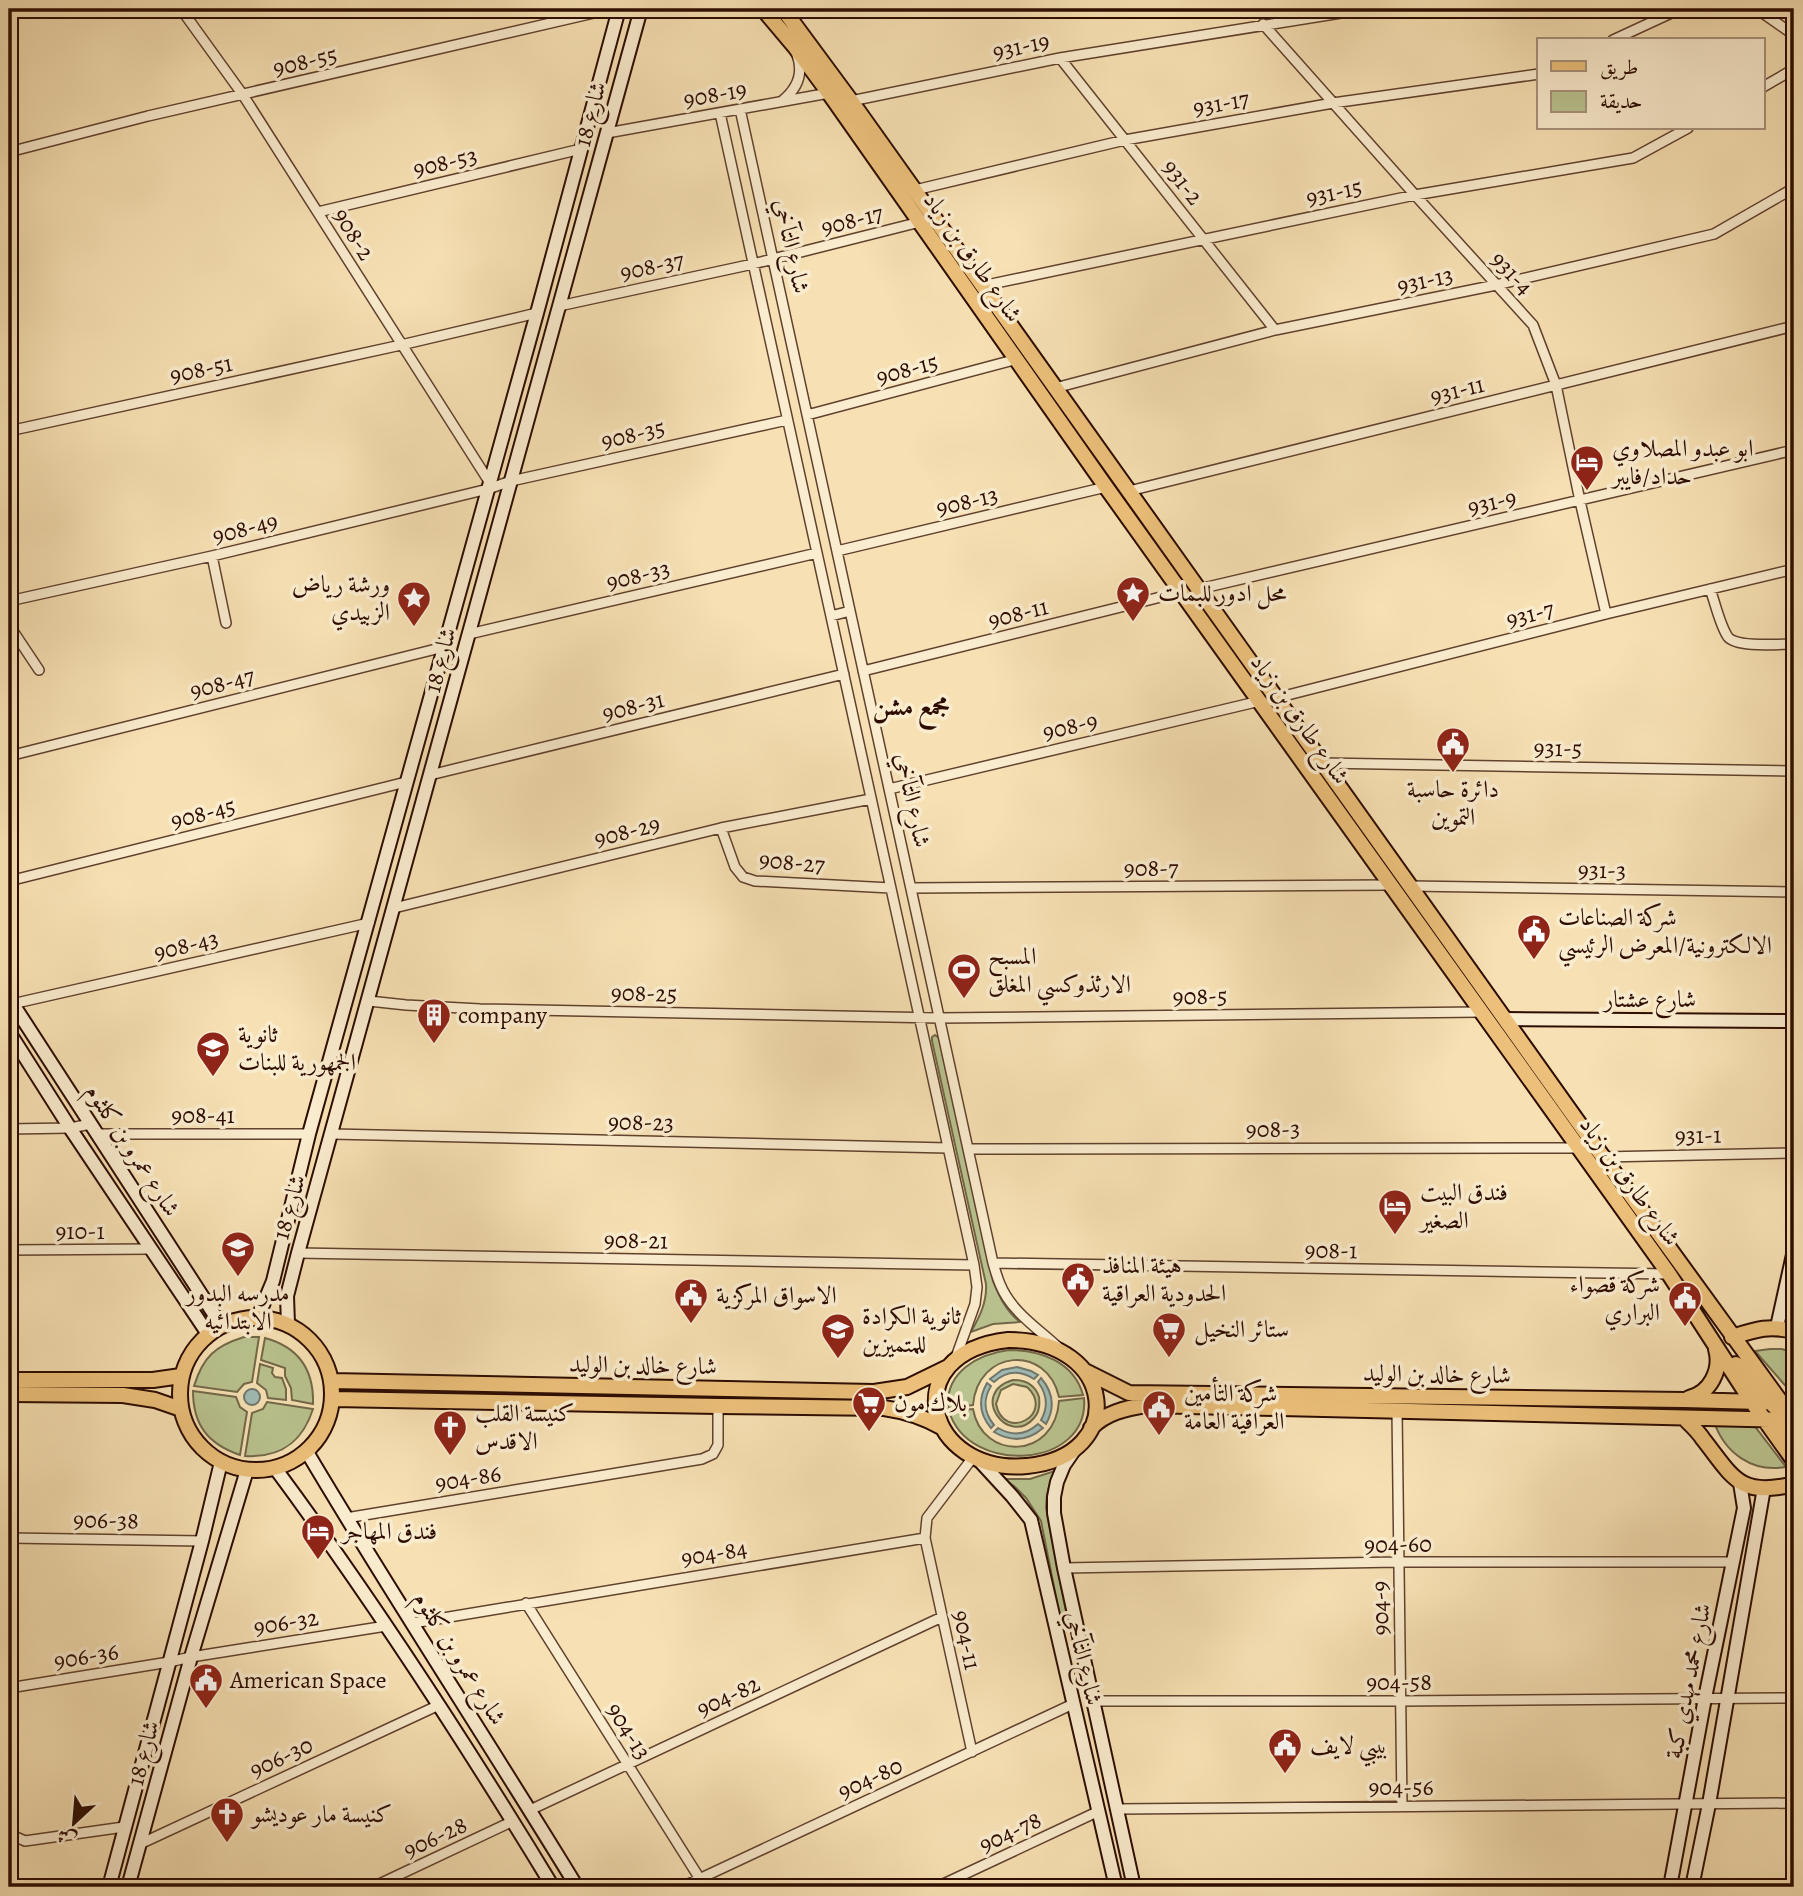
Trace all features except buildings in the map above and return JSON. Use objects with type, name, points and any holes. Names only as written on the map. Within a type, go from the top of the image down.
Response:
[{"type":"main road","name":"شارع طارق بن زياد","points":[[763,9],[829,93],[1106,487],[1669,1274],[1752,1402]]},
{"type":"main road","name":"شارع طارق بن زياد","points":[[783,9],[1794,1420]]},
{"type":"main road","points":[[258,1317],[288,1324],[305,1335],[319,1350],[332,1381],[333,1399],[329,1419],[320,1437],[306,1452],[292,1462],[275,1468],[247,1470],[221,1462],[202,1448],[188,1430],[179,1392],[181,1376],[191,1353],[208,1334],[221,1325],[258,1317]]},
{"type":"main road","points":[[1732,1336],[1777,1327],[1794,1331]]},
{"type":"main road","points":[[1008,1340],[1037,1342],[1064,1352],[1085,1371],[1096,1396],[1096,1415],[1091,1428],[1077,1446],[1052,1460],[1024,1466],[995,1464],[975,1457],[953,1442],[942,1427],[935,1410],[939,1382],[952,1363],[979,1346],[1008,1340]]},
{"type":"main road","points":[[1684,1399],[1698,1396],[1712,1381],[1719,1359],[1716,1348]]},
{"type":"main road","points":[[1716,1348],[1782,1403]]},
{"type":"main road","name":"شارع خالد بن الوليد","points":[[332,1381],[874,1392],[907,1387],[952,1363]]},
{"type":"main road","name":"شارع خالد بن الوليد","points":[[1085,1371],[1129,1393],[1684,1399],[1782,1403]]},
{"type":"main road","points":[[9,1380],[153,1380],[181,1376]]},
{"type":"main road","points":[[9,1394],[123,1395],[155,1400],[181,1409]]},
{"type":"main road","name":"شارع خالد بن الوليد","points":[[333,1399],[884,1408],[908,1411],[942,1427]]},
{"type":"main road","points":[[1752,1402],[1771,1412],[1771,1420],[1794,1461]]},
{"type":"main road","name":"شارع خالد بن الوليد","points":[[1091,1428],[1108,1415],[1146,1405],[1794,1420]]},
{"type":"main road","points":[[1684,1418],[1703,1438],[1724,1469],[1740,1483],[1764,1488],[1794,1484]]},
{"type":"main road","points":[[1771,1420],[1794,1437]]},
{"type":"street","name":"908-2","points":[[181,9],[243,95],[489,486]]},
{"type":"street","name":"908-55","points":[[9,152],[148,116],[611,9]]},
{"type":"street","name":"شارع 18","points":[[258,1317],[273,1281],[309,1134],[619,9]]},
{"type":"street","name":"شارع 18","points":[[288,1324],[287,1296],[298,1253],[641,9]]},
{"type":"street","name":"931-19","points":[[851,102],[1060,58],[1366,9]]},
{"type":"street","points":[[1617,38],[1680,9]]},
{"type":"street","points":[[1757,9],[1794,35]]},
{"type":"street","name":"931-4","points":[[1263,24],[1533,325],[1556,385],[1606,614]]},
{"type":"street","points":[[611,38],[631,44]]},
{"type":"street","points":[[781,102],[795,87],[800,75],[800,62],[795,47]]},
{"type":"street","name":"931-2","points":[[1060,58],[1275,330]]},
{"type":"street","points":[[1764,86],[1794,69]]},
{"type":"street","name":"931-17","points":[[915,190],[1125,140],[1333,103],[1537,74]]},
{"type":"street","name":"908-19","points":[[607,133],[829,93]]},
{"type":"street","name":"شارع التآخي","points":[[740,109],[993,1263],[1000,1286],[1011,1302],[1024,1318],[1064,1352]]},
{"type":"street","name":"شارع التآخي","points":[[720,113],[974,1265],[977,1287],[975,1304],[952,1363]]},
{"type":"street","name":"931-15","points":[[982,286],[1415,195],[1633,158],[1684,130]]},
{"type":"street","name":"908-53","points":[[318,212],[581,149]]},
{"type":"street","name":"931-13","points":[[1055,388],[1275,330],[1496,285],[1714,234],[1794,188]]},
{"type":"street","name":"908-17","points":[[753,264],[920,222]]},
{"type":"street","name":"908-37","points":[[559,306],[753,264]]},
{"type":"street","points":[[401,345],[537,313]]},
{"type":"street","name":"931-11","points":[[1129,491],[1794,326]]},
{"type":"street","name":"908-51","points":[[9,431],[401,345]]},
{"type":"street","name":"908-15","points":[[807,415],[1017,359]]},
{"type":"street","name":"908-35","points":[[489,486],[787,420]]},
{"type":"street","name":"931-9","points":[[1199,589],[1794,450]]},
{"type":"street","name":"908-49","points":[[9,601],[212,556],[489,486]]},
{"type":"street","name":"908-13","points":[[837,551],[1106,487]]},
{"type":"street","name":"908-33","points":[[469,634],[817,553]]},
{"type":"street","points":[[212,556],[226,623]]},
{"type":"street","name":"931-7","points":[[1276,698],[1794,569]]},
{"type":"street","points":[[1710,589],[1726,633],[1733,641],[1743,644],[1794,644]]},
{"type":"street","name":"908-11","points":[[863,671],[1181,592]]},
{"type":"street","points":[[831,616],[850,611]]},
{"type":"street","points":[[9,625],[39,670]]},
{"type":"street","name":"908-47","points":[[9,756],[444,647]]},
{"type":"street","name":"908-31","points":[[430,775],[844,674]]},
{"type":"street","name":"908-9","points":[[889,789],[1260,701]]},
{"type":"street","name":"931-5","points":[[1322,763],[1794,771]]},
{"type":"street","points":[[408,776],[430,775]]},
{"type":"street","name":"908-45","points":[[9,881],[408,776]]},
{"type":"street","name":"908-29","points":[[394,908],[721,828],[871,799]]},
{"type":"street","name":"908-27","points":[[721,828],[735,867],[743,877],[755,881],[891,888]]},
{"type":"street","name":"908-7","points":[[911,888],[1390,886]]},
{"type":"street","name":"931-3","points":[[1409,886],[1794,892]]},
{"type":"street","name":"908-43","points":[[11,1001],[369,923]]},
{"type":"street","name":"شارع عمرو بن كلثوم","points":[[11,1001],[221,1325]]},
{"type":"street","points":[[347,1001],[368,1003]]},
{"type":"street","name":"908-25","points":[[368,1003],[480,1009],[920,1017]]},
{"type":"street","name":"908-5","points":[[920,1017],[1481,1012]]},
{"type":"street","name":"شارع عشتار","points":[[1505,1019],[1794,1021]]},
{"type":"street","name":"شارع عمرو بن كلثوم","points":[[9,1032],[208,1334]]},
{"type":"street","name":"908-41","points":[[9,1129],[309,1134]]},
{"type":"street","name":"908-23","points":[[332,1134],[948,1148]]},
{"type":"street","name":"908-3","points":[[968,1149],[1579,1148]]},
{"type":"street","name":"931-1","points":[[1603,1157],[1794,1153]]},
{"type":"street","name":"910-1","points":[[9,1250],[151,1250]]},
{"type":"street","points":[[1777,1327],[1792,1270],[1794,1250]]},
{"type":"street","name":"908-21","points":[[298,1253],[974,1265]]},
{"type":"street","name":"908-1","points":[[993,1263],[1669,1274]]},
{"type":"street","name":"904-86","points":[[346,1518],[702,1459],[713,1454],[718,1445],[718,1406]]},
{"type":"street","name":"904-9","points":[[1397,1410],[1402,1806]]},
{"type":"street","name":"شارع التآخي","points":[[1077,1446],[1058,1482],[1054,1497],[1054,1514],[1134,1887]]},
{"type":"street","name":"شارع عمرو بن كلثوم","points":[[306,1452],[577,1887]]},
{"type":"street","points":[[925,1538],[927,1518],[975,1457]]},
{"type":"street","name":"شارع التآخي","points":[[975,1457],[1031,1520],[1116,1887]]},
{"type":"street","name":"شارع 18","points":[[109,1887],[221,1462]]},
{"type":"street","name":"شارع عمرو بن كلثوم","points":[[275,1468],[331,1543],[423,1680],[553,1887]]},
{"type":"street","name":"شارع 18","points":[[128,1887],[191,1657],[247,1470]]},
{"type":"street","name":"شارع محمد مهدي كبة","points":[[1670,1887],[1704,1698],[1744,1508],[1740,1483]]},
{"type":"street","name":"شارع محمد مهدي كبة","points":[[1692,1887],[1764,1488]]},
{"type":"street","name":"906-38","points":[[9,1538],[202,1541]]},
{"type":"street","name":"904-84","points":[[413,1623],[925,1538]]},
{"type":"street","name":"904-11","points":[[925,1538],[972,1752]]},
{"type":"street","name":"904-60","points":[[1064,1568],[1398,1562],[1733,1562]]},
{"type":"street","name":"904-13","points":[[526,1603],[700,1879]]},
{"type":"street","name":"904-82","points":[[530,1810],[943,1617]]},
{"type":"street","name":"906-32","points":[[169,1662],[386,1626]]},
{"type":"street","points":[[1060,1648],[1081,1645]]},
{"type":"street","name":"906-36","points":[[9,1688],[169,1662]]},
{"type":"street","points":[[423,1680],[440,1667]]},
{"type":"street","name":"904-58","points":[[1093,1701],[1794,1698]]},
{"type":"street","name":"904-80","points":[[682,1887],[1073,1704]]},
{"type":"street","name":"906-30","points":[[140,1844],[439,1705]]},
{"type":"street","name":"904-56","points":[[1117,1809],[1794,1803]]},
{"type":"street","name":"904-78","points":[[937,1887],[1099,1811]]},
{"type":"street","name":"906-28","points":[[373,1887],[513,1821]]},
{"type":"street","points":[[9,1831],[25,1841],[124,1827]]},
{"type":"green space","points":[[935,1035],[939,1038],[993,1281],[1004,1304],[1020,1322],[993,1324],[971,1332],[982,1309],[986,1284],[932,1041]]},
{"type":"green space","points":[[244,1337],[259,1337],[252,1382],[244,1384],[237,1392],[194,1386],[202,1367],[212,1354],[225,1344]]},
{"type":"green space","points":[[265,1338],[287,1347],[302,1361],[311,1380],[313,1404],[292,1400],[285,1368],[261,1360]]},
{"type":"green space","points":[[1770,1349],[1794,1353],[1794,1391],[1790,1391],[1755,1351]]},
{"type":"green space","points":[[1009,1350],[1033,1352],[1055,1360],[1072,1374],[1083,1395],[1059,1397],[1052,1380],[1041,1368],[1028,1361],[1013,1360],[999,1364],[987,1373],[978,1386],[973,1405],[948,1408],[948,1395],[952,1384],[966,1367],[986,1356]]},
{"type":"green space","points":[[260,1364],[273,1368],[275,1377],[282,1378],[286,1400],[268,1398],[266,1390],[257,1383]]},
{"type":"green space","points":[[1013,1380],[1032,1386],[1039,1397],[1038,1411],[1034,1418],[1024,1426],[1013,1427],[1004,1423],[993,1406],[994,1396],[1000,1387]],"holes":[[[1013,1384],[1027,1387],[1034,1397],[1036,1407],[1032,1415],[1017,1423],[1008,1422],[1001,1416],[996,1404],[1001,1390]]]},
{"type":"green space","points":[[193,1391],[236,1397],[240,1407],[247,1412],[240,1455],[219,1445],[204,1432],[196,1414]]},
{"type":"green space","points":[[1084,1398],[1081,1422],[1068,1439],[1049,1450],[1026,1456],[1002,1454],[979,1446],[961,1432],[949,1411],[973,1409],[979,1426],[990,1438],[1003,1445],[1018,1447],[1032,1443],[1045,1434],[1055,1420],[1059,1401]]},
{"type":"green space","points":[[267,1402],[313,1409],[303,1431],[288,1446],[269,1454],[245,1456],[252,1413],[263,1409]]},
{"type":"green space","points":[[1714,1422],[1753,1424],[1786,1467],[1762,1467],[1741,1458],[1725,1443]]},
{"type":"green space","points":[[1055,1471],[1048,1489],[1046,1508],[1067,1617],[1065,1621],[1060,1617],[1041,1521],[1026,1498],[1003,1479],[1030,1479]]},
{"type":"water","points":[[1017,1367],[1038,1375],[1034,1379],[1013,1373],[994,1382],[990,1379],[1002,1370]]},
{"type":"water","points":[[1041,1378],[1051,1400],[1051,1412],[1046,1424],[1041,1420],[1046,1405],[1038,1382]]},
{"type":"water","points":[[987,1383],[991,1386],[986,1406],[994,1425],[991,1428],[981,1406]]},
{"type":"water","points":[[249,1389],[255,1389],[260,1397],[258,1403],[249,1405],[244,1400],[244,1394]]},
{"type":"water","points":[[1038,1424],[1043,1428],[1025,1438],[1013,1439],[994,1432],[998,1428],[1019,1433]]},
{"type":"place","name":"ابو عبدو المصلاوي حداد/فايبر","points":[[1587,492]]},
{"type":"place","name":"محل ادور للبمات","points":[[1133,623]]},
{"type":"place","name":"ورشة رياض الزبيدي","points":[[414,628]]},
{"type":"place","name":"دائرة حاسبة التموين","points":[[1453,774]]},
{"type":"place","name":"شركة الصناعات الالكترونية/المعرض الرئيسي","points":[[1534,961]]},
{"type":"place","name":"المسبح الارثذوكسي المغلق","points":[[964,1000]]},
{"type":"place","name":"company","points":[[434,1045]]},
{"type":"place","name":"ثانوية الجمهورية للبنات","points":[[213,1078]]},
{"type":"place","name":"فندق البيت الصغير","points":[[1395,1236]]},
{"type":"place","name":"مدرسه البدور الابتدائيه","points":[[238,1278]]},
{"type":"place","name":"هيئة المنافذ الحدودية العراقية","points":[[1078,1309]]},
{"type":"place","name":"الاسواق المركزية","points":[[691,1325]]},
{"type":"place","name":"شركة قصواء البراري","points":[[1685,1328]]},
{"type":"place","name":"ستائر النخيل","points":[[1169,1359]]},
{"type":"place","name":"ثانوية الكرادة للمتميزين","points":[[838,1360]]},
{"type":"place","name":"بلاك مون","points":[[869,1433]]},
{"type":"place","name":"شركة التأمين العراقية العامة","points":[[1159,1437]]},
{"type":"place","name":"كنيسة القلب الاقدس","points":[[450,1457]]},
{"type":"place","name":"فندق المهاجر","points":[[318,1561]]},
{"type":"place","name":"American Space","points":[[206,1710]]},
{"type":"place","name":"بيبي لايف","points":[[1285,1775]]},
{"type":"place","name":"كنيسة مار عوديشو","points":[[227,1844]]},
{"type":"district","name":"مجمع مشن","points":[[911,706]]}]
